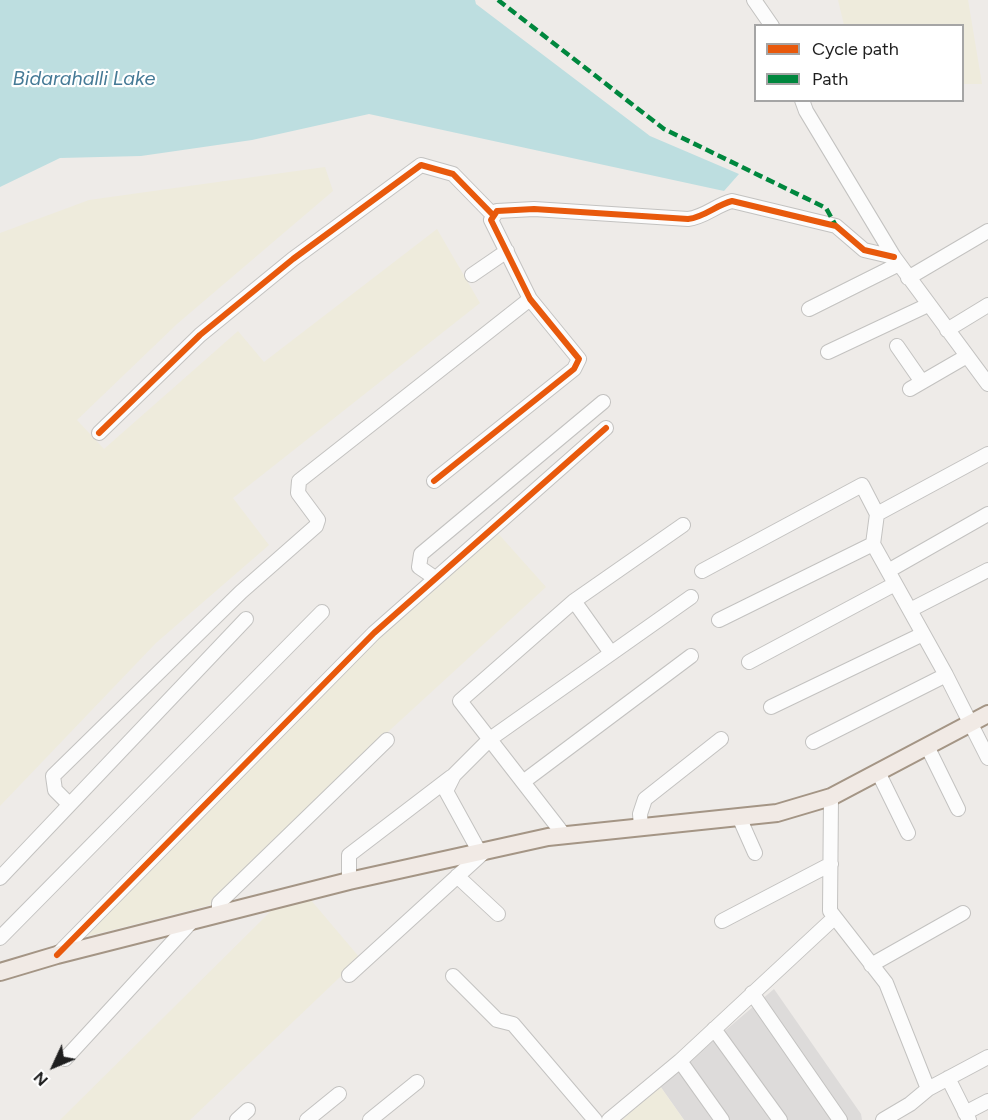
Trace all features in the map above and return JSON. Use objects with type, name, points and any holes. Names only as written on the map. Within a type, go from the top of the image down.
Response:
[{"type":"main road","points":[[0,972],[57,955],[349,881],[483,850],[564,835],[777,813],[831,797],[988,714]]},
{"type":"street","points":[[754,0],[771,24]]},
{"type":"street","points":[[803,102],[896,261],[967,356],[985,374]]},
{"type":"street","points":[[99,433],[200,335],[293,259],[421,165],[453,174],[493,215]]},
{"type":"street","points":[[434,481],[574,369],[579,360],[530,299],[491,220],[497,211],[534,209],[687,219],[705,215],[718,206],[732,201],[836,226],[864,250],[896,261]]},
{"type":"street","points":[[908,278],[988,231]]},
{"type":"street","points":[[472,275],[507,251]]},
{"type":"street","points":[[809,309],[896,261]]},
{"type":"street","points":[[69,804],[55,790],[53,776],[241,592],[316,526],[318,520],[315,513],[298,493],[299,481],[530,299]]},
{"type":"street","points":[[828,352],[928,305]]},
{"type":"street","points":[[947,330],[988,305]]},
{"type":"street","points":[[897,346],[916,385],[967,356]]},
{"type":"street","points":[[435,578],[420,567],[421,554],[603,402]]},
{"type":"street","points":[[57,955],[368,638],[606,428]]},
{"type":"street","points":[[877,514],[988,454]]},
{"type":"street","points":[[702,571],[862,485],[877,514],[873,544],[946,675],[988,758]]},
{"type":"street","points":[[888,571],[988,514]]},
{"type":"street","points":[[564,835],[460,701],[574,601],[683,525]]},
{"type":"street","points":[[719,620],[873,544]]},
{"type":"street","points":[[910,610],[988,570]]},
{"type":"street","points":[[749,662],[895,584]]},
{"type":"street","points":[[349,881],[349,855],[454,775],[490,739],[691,597]]},
{"type":"street","points":[[574,601],[610,653]]},
{"type":"street","points":[[0,938],[322,612]]},
{"type":"street","points":[[0,878],[246,619]]},
{"type":"street","points":[[771,707],[923,634]]},
{"type":"street","points":[[523,782],[691,656]]},
{"type":"street","points":[[813,742],[946,675]]},
{"type":"street","points":[[641,827],[640,814],[645,799],[721,739]]},
{"type":"street","points":[[219,914],[219,903],[387,740]]},
{"type":"street","points":[[927,746],[958,809]]},
{"type":"street","points":[[878,772],[908,833]]},
{"type":"street","points":[[349,975],[483,850],[446,791],[454,775]]},
{"type":"street","points":[[831,797],[830,911],[886,983],[928,1089]]},
{"type":"street","points":[[739,817],[755,853]]},
{"type":"street","points":[[722,921],[831,864]]},
{"type":"street","points":[[457,876],[498,914]]},
{"type":"street","points":[[871,965],[963,913]]},
{"type":"street","points":[[609,1120],[680,1061],[834,918]]},
{"type":"street","points":[[64,1059],[192,921]]},
{"type":"street","points":[[453,975],[497,1020],[513,1024],[595,1120]]},
{"type":"street","points":[[752,993],[840,1120]]},
{"type":"street","points":[[714,1029],[780,1120]]},
{"type":"street","points":[[890,1118],[928,1089],[988,1057]]},
{"type":"street","points":[[680,1061],[722,1120]]},
{"type":"street","points":[[948,1078],[967,1117],[988,1101]]},
{"type":"street","points":[[370,1120],[417,1082]]},
{"type":"street","points":[[309,1120],[339,1094]]},
{"type":"street","points":[[237,1120],[248,1110]]},
{"type":"shaded area","points":[[838,0],[968,0],[982,84],[964,84],[964,24],[844,24]]},
{"type":"shaded area","points":[[325,167],[333,191],[177,324],[77,420],[104,449],[238,331],[264,362],[437,229],[480,303],[233,498],[269,545],[156,643],[0,806],[0,233],[89,200]]},
{"type":"shaded area","points":[[495,530],[546,587],[329,786],[210,905],[77,939],[379,631]]},
{"type":"shaded area","points":[[310,899],[360,958],[190,1120],[60,1120],[273,909]]},
{"type":"shaded area","points":[[774,989],[861,1114],[862,1120],[684,1120],[660,1086]]},
{"type":"shaded area","points":[[660,1086],[684,1120],[622,1120]]},
{"type":"water","name":"Bidarahalli Lake","points":[[0,0],[475,0],[476,4],[650,136],[739,174],[724,191],[369,114],[252,140],[141,156],[60,158],[0,187]]},
{"type":"marked path","points":[[498,0],[664,129],[826,208],[836,226]]},
{"type":"cycle path","points":[[99,433],[200,335],[293,259],[421,165],[453,174],[493,215]]},
{"type":"cycle path","points":[[434,481],[574,369],[579,359],[530,299],[491,220],[497,211],[534,209],[688,219],[732,201],[836,226],[864,250],[894,257]]},
{"type":"cycle path","points":[[57,955],[374,633],[606,428]]}]
